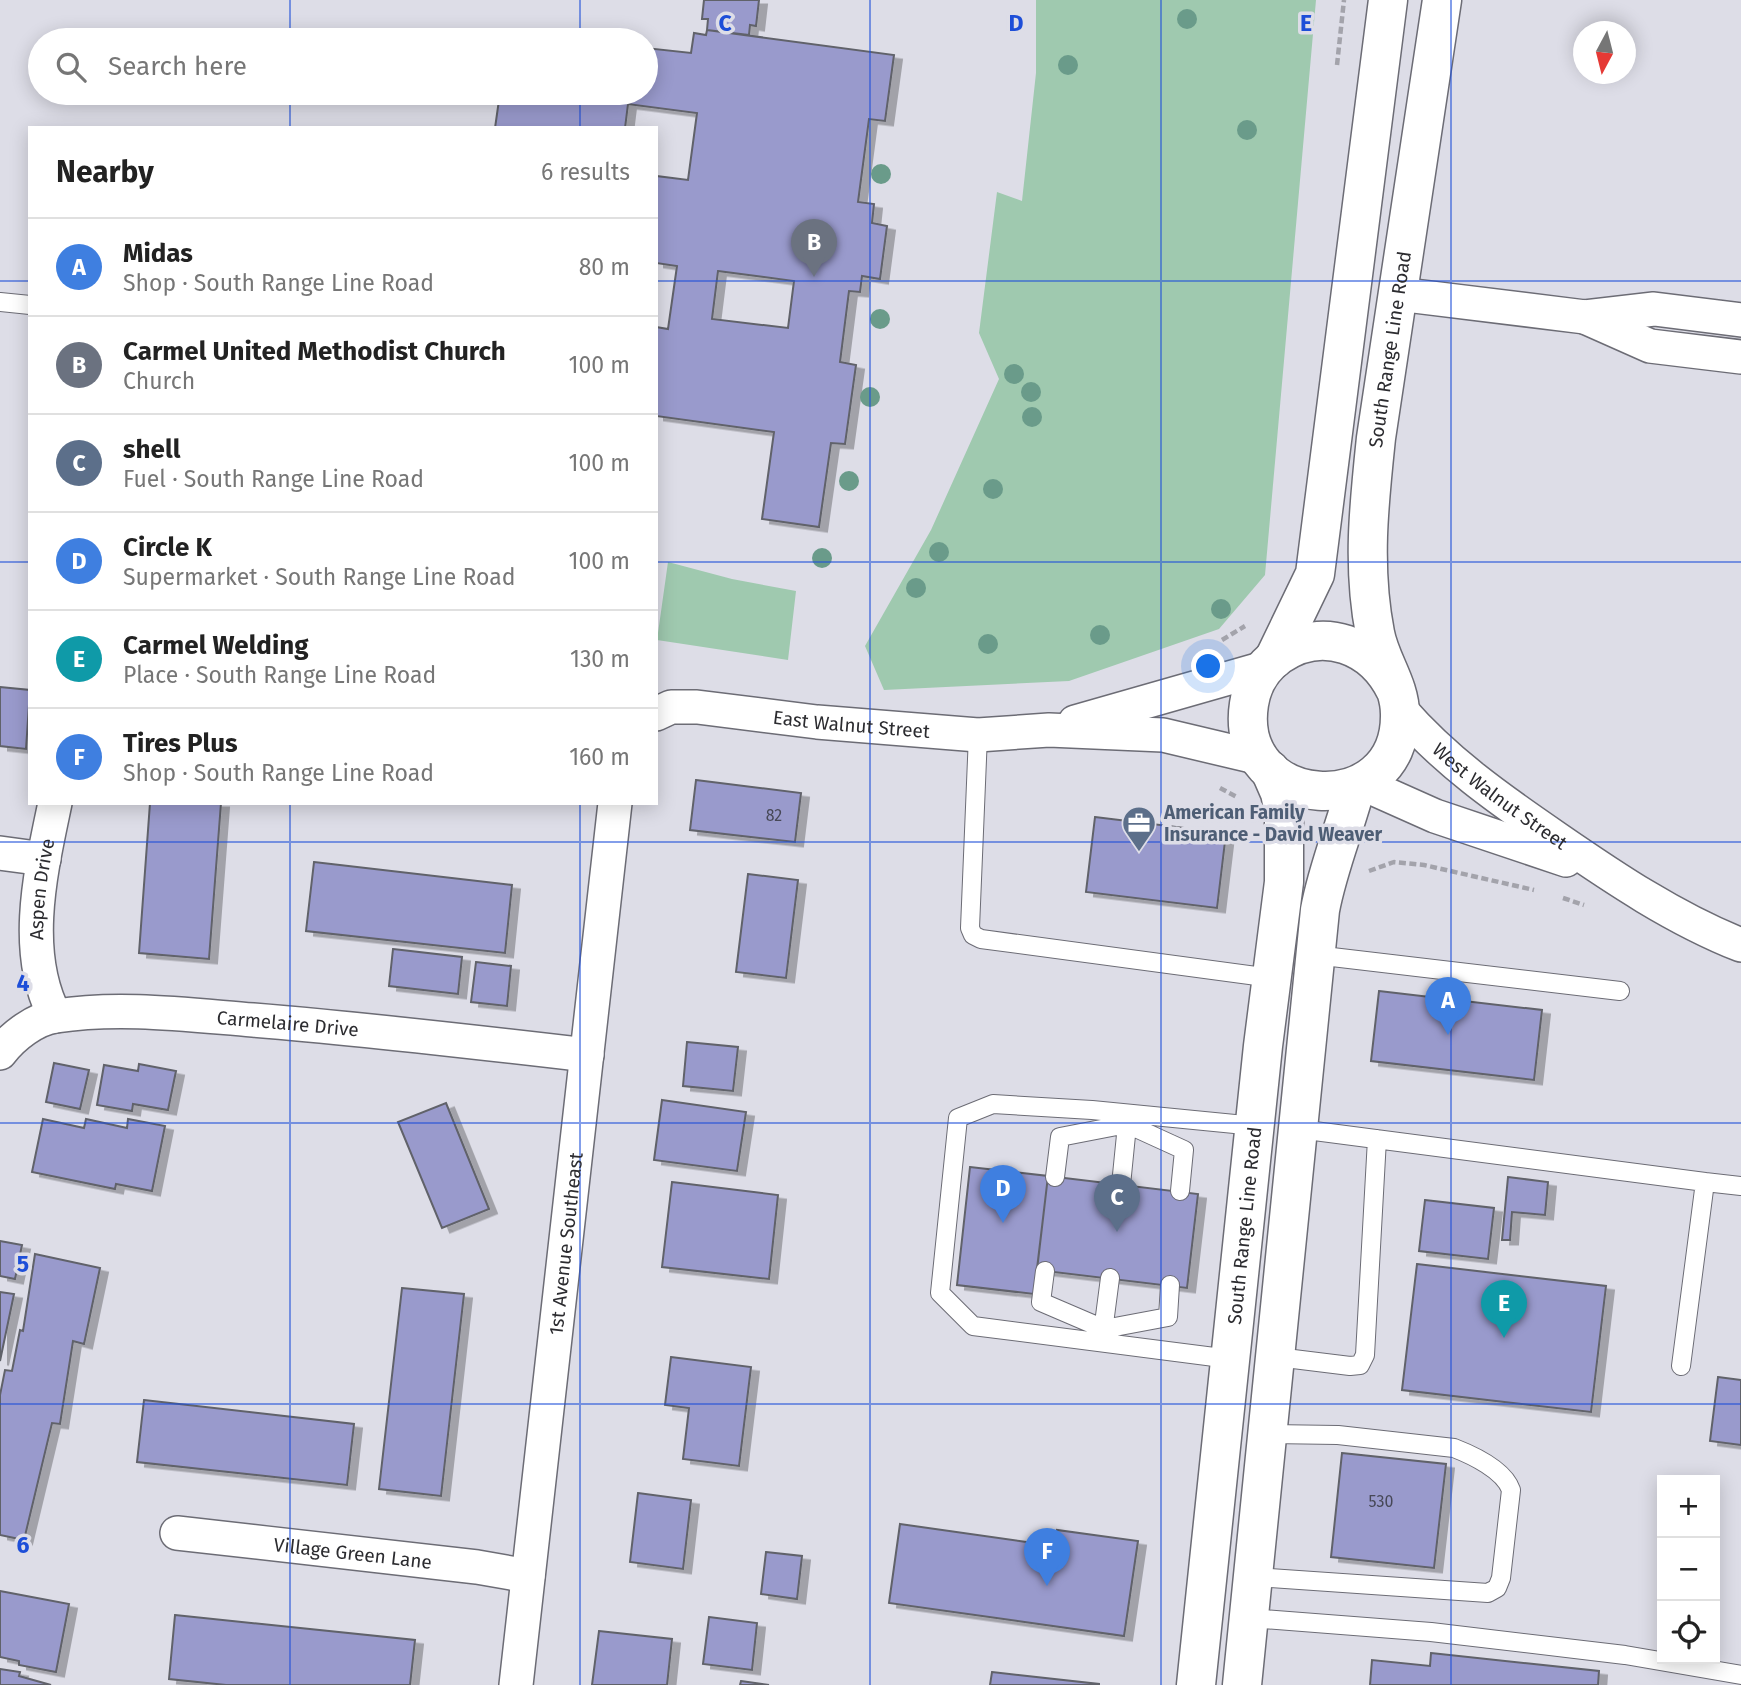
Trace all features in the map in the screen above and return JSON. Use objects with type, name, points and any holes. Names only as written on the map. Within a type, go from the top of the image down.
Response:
[{"type":"main road","points":[[1269,663],[1303,643],[1336,641],[1352,645],[1379,663],[1398,700],[1397,738],[1392,751],[1374,775],[1359,784],[1320,792],[1284,782],[1265,764],[1248,728],[1248,712],[1255,682],[1269,663],[1315,575],[1388,0]]},
{"type":"main road","name":"South Range Line Road","points":[[1398,700],[1375,636],[1367,540],[1376,438],[1442,0]]},
{"type":"main road","name":"South Range Line Road","points":[[1196,1685],[1255,1126],[1284,882],[1286,832],[1280,793],[1265,764]]},
{"type":"main road","points":[[1242,1685],[1315,955],[1325,879],[1341,841],[1359,784]]},
{"type":"street","points":[[1398,294],[1585,317],[1654,309],[1741,320]]},
{"type":"street","points":[[1585,317],[1650,346],[1741,357]]},
{"type":"street","name":"East Walnut Street","points":[[1049,730],[1269,663]]},
{"type":"street","name":"West Walnut Street","points":[[1398,700],[1427,740],[1467,775],[1608,874],[1686,919],[1741,945]]},
{"type":"street","name":"East Walnut Street","points":[[658,713],[671,707],[697,707],[817,722],[978,735],[1049,730],[1163,735],[1265,764]]},
{"type":"street","name":"West Walnut Street","points":[[1359,784],[1435,816],[1608,874]]},
{"type":"street","name":"Aspen Drive","points":[[55,805],[44,859],[36,947],[47,1000],[55,1016]]},
{"type":"street","name":"1st Avenue Southeast","points":[[516,1685],[615,805]]},
{"type":"street","points":[[0,853],[44,859]]},
{"type":"street","name":"Carmelaire Drive","points":[[0,1053],[37,1022],[55,1016],[172,1013],[587,1055]]},
{"type":"street","name":"Village Green Lane","points":[[177,1533],[477,1567],[528,1576]]},
{"type":"lane","points":[[0,302],[28,305]]},
{"type":"lane","points":[[978,735],[970,928],[974,935],[981,939],[1272,978]]},
{"type":"lane","points":[[1315,955],[1620,990]]},
{"type":"lane","points":[[1230,1359],[1103,1336],[973,1326],[940,1293],[952,1171],[958,1118],[993,1104],[1128,1119],[1255,1126]]},
{"type":"lane","points":[[1121,1185],[1128,1119]]},
{"type":"lane","points":[[1055,1177],[1060,1137],[1128,1119],[1184,1150],[1180,1191]]},
{"type":"lane","points":[[1299,1129],[1741,1186]]},
{"type":"lane","points":[[1276,1357],[1360,1365],[1365,1354],[1377,1139]]},
{"type":"lane","points":[[1681,1366],[1705,1182]]},
{"type":"lane","points":[[1045,1271],[1041,1302],[1103,1336],[1168,1317],[1171,1285]]},
{"type":"lane","points":[[1103,1336],[1110,1278]]},
{"type":"lane","points":[[1254,1577],[1488,1592],[1497,1588],[1501,1578],[1511,1490],[1504,1478],[1469,1454],[1454,1448],[1338,1435],[1269,1434]]},
{"type":"lane","points":[[1250,1618],[1431,1632],[1612,1653],[1741,1675]]},
{"type":"path","points":[[1336,75],[1344,0]]},
{"type":"path","points":[[1212,643],[1225,639],[1253,619]]},
{"type":"path","points":[[1363,879],[1369,871],[1394,862],[1424,865],[1545,893]]},
{"type":"path","points":[[1557,896],[1592,909]]},
{"type":"green space","points":[[1036,0],[1316,0],[1265,575],[1219,629],[1069,681],[884,690],[865,646],[931,530],[999,379],[979,333],[997,192],[1022,201],[1036,73]]},
{"type":"green space","points":[[668,562],[732,579],[796,591],[788,660],[658,640]]},
{"type":"building","points":[[704,0],[759,0],[756,26],[750,25],[749,35],[707,30],[708,19],[702,19]]},
{"type":"building","points":[[707,30],[894,55],[885,121],[869,119],[858,202],[874,204],[872,223],[887,226],[880,279],[862,276],[860,292],[849,291],[840,362],[856,365],[845,444],[831,443],[819,527],[762,519],[774,432],[658,416],[658,327],[668,329],[677,266],[658,263],[658,176],[688,180],[697,113],[636,105],[658,105],[658,49],[691,53],[694,33],[706,35]],"holes":[[[718,271],[794,281],[788,328],[712,319]]]},
{"type":"building","points":[[498,105],[628,105],[625,126],[495,126]]},
{"type":"building","points":[[0,687],[28,690],[26,749],[0,746]]},
{"type":"building","points":[[696,780],[801,793],[795,842],[690,830]]},
{"type":"building","points":[[150,805],[221,805],[209,959],[139,953]]},
{"type":"building","points":[[1095,817],[1226,833],[1217,908],[1086,892]]},
{"type":"building","points":[[314,862],[512,885],[505,953],[306,931]]},
{"type":"building","points":[[748,874],[798,880],[786,978],[736,972]]},
{"type":"building","points":[[393,949],[462,957],[458,994],[389,986]]},
{"type":"building","points":[[476,962],[511,966],[507,1006],[471,1002]]},
{"type":"building","points":[[1379,991],[1542,1010],[1534,1080],[1371,1061]]},
{"type":"building","points":[[687,1042],[738,1047],[733,1091],[683,1086]]},
{"type":"building","points":[[54,1063],[89,1070],[80,1109],[46,1102]]},
{"type":"building","points":[[139,1064],[176,1071],[168,1110],[133,1104],[132,1111],[97,1105],[104,1065],[138,1071]]},
{"type":"building","points":[[662,1100],[746,1112],[737,1171],[654,1160]]},
{"type":"building","points":[[446,1103],[489,1209],[442,1228],[398,1122]]},
{"type":"building","points":[[43,1119],[84,1128],[86,1119],[127,1128],[128,1119],[165,1126],[152,1191],[116,1184],[115,1189],[32,1172]]},
{"type":"building","points":[[970,1167],[1048,1176],[1034,1294],[957,1285]]},
{"type":"building","points":[[1048,1176],[1198,1194],[1187,1288],[1037,1270]]},
{"type":"building","points":[[1508,1177],[1548,1182],[1545,1215],[1512,1212],[1510,1240],[1502,1240]]},
{"type":"building","points":[[672,1182],[778,1195],[769,1279],[662,1267]]},
{"type":"building","points":[[1425,1200],[1494,1208],[1488,1259],[1419,1251]]},
{"type":"building","points":[[0,1241],[22,1245],[15,1279],[0,1276]]},
{"type":"building","points":[[35,1254],[100,1268],[84,1344],[73,1341],[60,1424],[52,1423],[24,1540],[0,1535],[0,1395],[5,1370],[12,1371],[20,1330],[23,1331]]},
{"type":"building","points":[[1417,1264],[1606,1286],[1591,1412],[1402,1390]]},
{"type":"building","points":[[402,1288],[464,1294],[441,1496],[379,1489]]},
{"type":"building","points":[[0,1292],[14,1294],[0,1361]]},
{"type":"building","points":[[671,1357],[751,1367],[739,1466],[683,1459],[689,1408],[665,1405]]},
{"type":"building","points":[[1718,1377],[1741,1380],[1741,1445],[1710,1441]]},
{"type":"building","points":[[144,1400],[354,1424],[347,1485],[137,1462]]},
{"type":"building","points":[[1342,1453],[1446,1464],[1434,1568],[1331,1557]]},
{"type":"building","points":[[638,1493],[691,1500],[683,1569],[630,1562]]},
{"type":"building","points":[[900,1524],[1055,1546],[1057,1530],[1138,1541],[1124,1636],[889,1603]]},
{"type":"building","points":[[766,1552],[802,1556],[797,1599],[761,1594]]},
{"type":"building","points":[[0,1591],[69,1604],[56,1672],[19,1665],[19,1661],[0,1657]]},
{"type":"building","points":[[175,1615],[415,1640],[410,1685],[226,1685],[169,1679]]},
{"type":"building","points":[[709,1617],[757,1623],[752,1670],[703,1664]]},
{"type":"building","points":[[599,1631],[672,1639],[667,1685],[592,1685]]},
{"type":"building","points":[[1431,1653],[1599,1671],[1598,1685],[1370,1685],[1372,1660],[1430,1666]]},
{"type":"building","points":[[0,1669],[20,1672],[19,1676],[51,1685],[0,1685]]},
{"type":"building","points":[[992,1672],[1099,1684],[1099,1685],[990,1685]]},
{"type":"building","points":[[741,1681],[769,1685],[740,1685]]},
{"type":"place","name":"Carmel United Methodist Church","points":[[814,277]]},
{"type":"place","name":"American Family Insurance - David Weaver","points":[[1139,853]]},
{"type":"place","name":"Midas","points":[[1448,1035]]},
{"type":"place","name":"Circle K","points":[[1003,1223]]},
{"type":"place","name":"shell","points":[[1117,1232]]},
{"type":"place","name":"Carmel Welding","points":[[1504,1338]]},
{"type":"place","name":"Tires Plus","points":[[1047,1586]]}]
